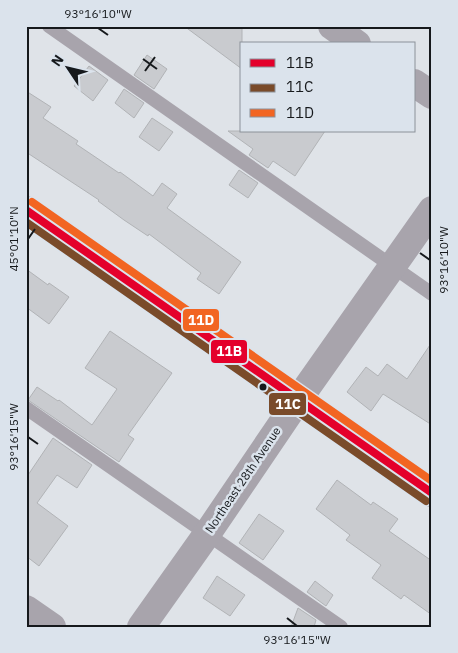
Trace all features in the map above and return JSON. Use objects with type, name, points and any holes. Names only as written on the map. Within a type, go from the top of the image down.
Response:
[{"type":"street","points":[[332,26],[354,42]]},
{"type":"street","points":[[416,84],[432,95]]},
{"type":"street","points":[[26,210],[432,493]]},
{"type":"street","name":"Northeast 28th Avenue","points":[[141,627],[432,210]]},
{"type":"street","points":[[26,609],[52,627]]},
{"type":"lane","points":[[49,26],[432,294]]},
{"type":"lane","points":[[26,408],[341,627]]},
{"type":"building","points":[[184,26],[242,26],[240,68]]},
{"type":"building","points":[[147,55],[167,69],[154,89],[134,75]]},
{"type":"building","points":[[89,66],[108,80],[93,101],[74,86]]},
{"type":"building","points":[[124,89],[144,103],[134,118],[115,103]]},
{"type":"building","points":[[26,91],[51,107],[43,118],[78,141],[76,144],[153,196],[162,183],[177,194],[167,208],[241,262],[219,294],[197,279],[201,273],[149,234],[148,236],[99,200],[26,152]]},
{"type":"building","points":[[152,118],[173,132],[159,151],[139,137]]},
{"type":"building","points":[[228,131],[324,132],[295,176],[273,161],[268,168],[249,155],[253,149]]},
{"type":"building","points":[[239,170],[258,183],[248,198],[229,185]]},
{"type":"building","points":[[26,269],[69,297],[49,324],[26,307]]},
{"type":"building","points":[[110,331],[172,373],[128,435],[134,439],[119,462],[28,400],[37,387],[59,400],[92,425],[117,389],[85,368]]},
{"type":"building","points":[[432,342],[432,425],[383,394],[371,411],[347,392],[366,367],[378,376],[387,364],[407,379]]},
{"type":"building","points":[[53,438],[92,465],[77,488],[57,475],[37,503],[68,526],[39,566],[26,556],[26,478]]},
{"type":"building","points":[[337,480],[371,505],[373,502],[398,519],[389,531],[432,561],[432,615],[404,595],[401,599],[372,578],[381,565],[346,540],[350,535],[316,509]]},
{"type":"building","points":[[259,514],[284,531],[263,560],[239,543]]},
{"type":"building","points":[[217,576],[245,595],[230,616],[203,598]]},
{"type":"building","points":[[315,581],[333,595],[326,606],[307,592]]},
{"type":"building","points":[[298,608],[316,620],[314,627],[291,627]]},
{"type":"transit line","name":"11D","points":[[32,202],[432,481]]},
{"type":"transit line","name":"11B","points":[[26,210],[432,493]]},
{"type":"transit line","name":"11C","points":[[26,222],[426,501]]}]
